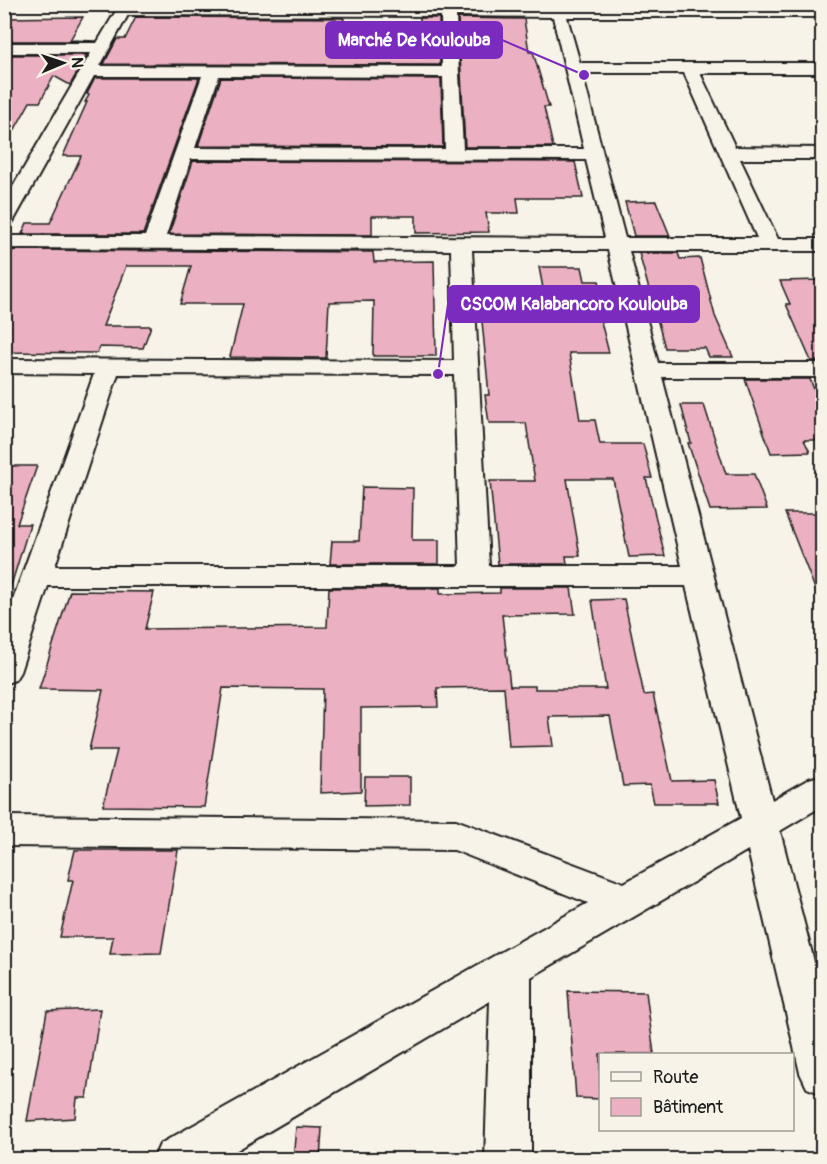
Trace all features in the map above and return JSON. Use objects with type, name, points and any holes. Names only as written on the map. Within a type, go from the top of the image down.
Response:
[{"type":"street","points":[[4,220],[125,8],[448,12],[558,8],[672,8],[822,13]]},
{"type":"street","points":[[558,8],[822,1073]]},
{"type":"street","points":[[448,12],[454,154]]},
{"type":"street","points":[[4,48],[102,48]]},
{"type":"street","points":[[573,68],[822,68]]},
{"type":"street","points":[[690,68],[770,244]]},
{"type":"street","points":[[89,71],[450,72]]},
{"type":"street","points":[[153,243],[212,72]]},
{"type":"street","points":[[184,153],[594,155]]},
{"type":"street","points":[[728,153],[822,153]]},
{"type":"street","points":[[4,242],[822,245]]},
{"type":"street","points":[[461,244],[475,576]]},
{"type":"street","points":[[4,366],[466,368]]},
{"type":"street","points":[[4,672],[108,367]]},
{"type":"street","points":[[648,370],[822,370]]},
{"type":"street","points":[[37,576],[700,576]]},
{"type":"street","points":[[176,1160],[822,789]]},
{"type":"street","points":[[4,831],[456,835],[626,901]]},
{"type":"street","points":[[508,1160],[511,967]]},
{"type":"building","points":[[83,17],[70,40],[96,41],[4,41],[4,18]]},
{"type":"building","points":[[136,17],[342,18],[344,19],[342,34],[421,33],[420,18],[439,18],[440,65],[104,64],[117,39],[125,39]]},
{"type":"building","points":[[458,18],[524,19],[529,52],[533,52],[549,107],[544,107],[553,147],[465,147]]},
{"type":"building","points":[[4,55],[87,55],[70,85],[54,76],[40,102],[30,102],[4,149]]},
{"type":"building","points":[[95,78],[199,78],[143,234],[22,234],[27,223],[50,223],[81,156],[63,156]]},
{"type":"building","points":[[221,78],[441,79],[443,147],[198,146]]},
{"type":"building","points":[[193,161],[575,162],[583,198],[517,198],[519,213],[486,213],[489,232],[416,233],[416,216],[372,216],[372,235],[169,234]]},
{"type":"building","points":[[656,201],[670,236],[634,236],[625,202]]},
{"type":"building","points":[[13,250],[373,252],[374,262],[434,261],[436,356],[373,356],[374,301],[329,302],[326,358],[230,357],[243,304],[180,304],[191,266],[126,266],[103,326],[151,326],[143,348],[99,347],[97,353],[4,352],[4,267]]},
{"type":"building","points":[[639,253],[678,253],[680,259],[700,258],[715,316],[733,357],[709,357],[705,348],[665,348]]},
{"type":"building","points":[[539,267],[582,267],[585,281],[599,281],[610,321],[601,322],[609,353],[569,353],[580,420],[595,420],[600,444],[643,444],[652,478],[646,478],[665,556],[629,557],[613,479],[567,479],[580,556],[566,556],[567,564],[498,564],[490,481],[535,481],[526,423],[489,423],[485,395],[489,395],[482,321],[549,320]]},
{"type":"building","points":[[822,280],[822,361],[811,361],[786,304],[790,304],[780,281]]},
{"type":"building","points":[[745,379],[810,379],[822,410],[822,440],[804,440],[810,452],[771,453]]},
{"type":"building","points":[[681,405],[704,405],[726,474],[754,474],[767,509],[710,510],[688,443],[691,443]]},
{"type":"building","points":[[4,466],[37,466],[17,524],[30,524],[10,589],[4,588]]},
{"type":"building","points":[[362,487],[413,488],[412,540],[439,540],[439,564],[330,564],[332,541],[359,541]]},
{"type":"building","points":[[785,513],[822,513],[821,604]]},
{"type":"building","points":[[329,588],[440,588],[440,594],[500,593],[500,588],[571,588],[575,614],[502,615],[510,686],[535,686],[535,689],[606,689],[592,600],[624,599],[644,695],[653,694],[672,781],[714,780],[719,803],[654,803],[650,785],[623,786],[610,716],[549,717],[553,746],[509,747],[504,687],[437,688],[438,707],[361,708],[361,791],[320,793],[323,689],[223,688],[204,807],[103,806],[117,750],[89,750],[103,690],[39,689],[70,591],[154,592],[145,629],[327,627]]},
{"type":"building","points":[[365,777],[410,777],[410,805],[364,806]]},
{"type":"building","points":[[75,850],[178,850],[161,953],[110,954],[113,937],[60,937],[73,880],[68,880]]},
{"type":"building","points":[[568,991],[646,992],[654,1053],[599,1053],[599,1099],[576,1098]]},
{"type":"building","points":[[100,1009],[87,1098],[77,1098],[75,1118],[27,1121],[47,1011]]},
{"type":"building","points":[[296,1127],[322,1128],[320,1160],[293,1160]]},
{"type":"place","name":"Marché De Koulouba","points":[[584,75]]},
{"type":"place","name":"CSCOM Kalabancoro Koulouba","points":[[438,374]]}]
